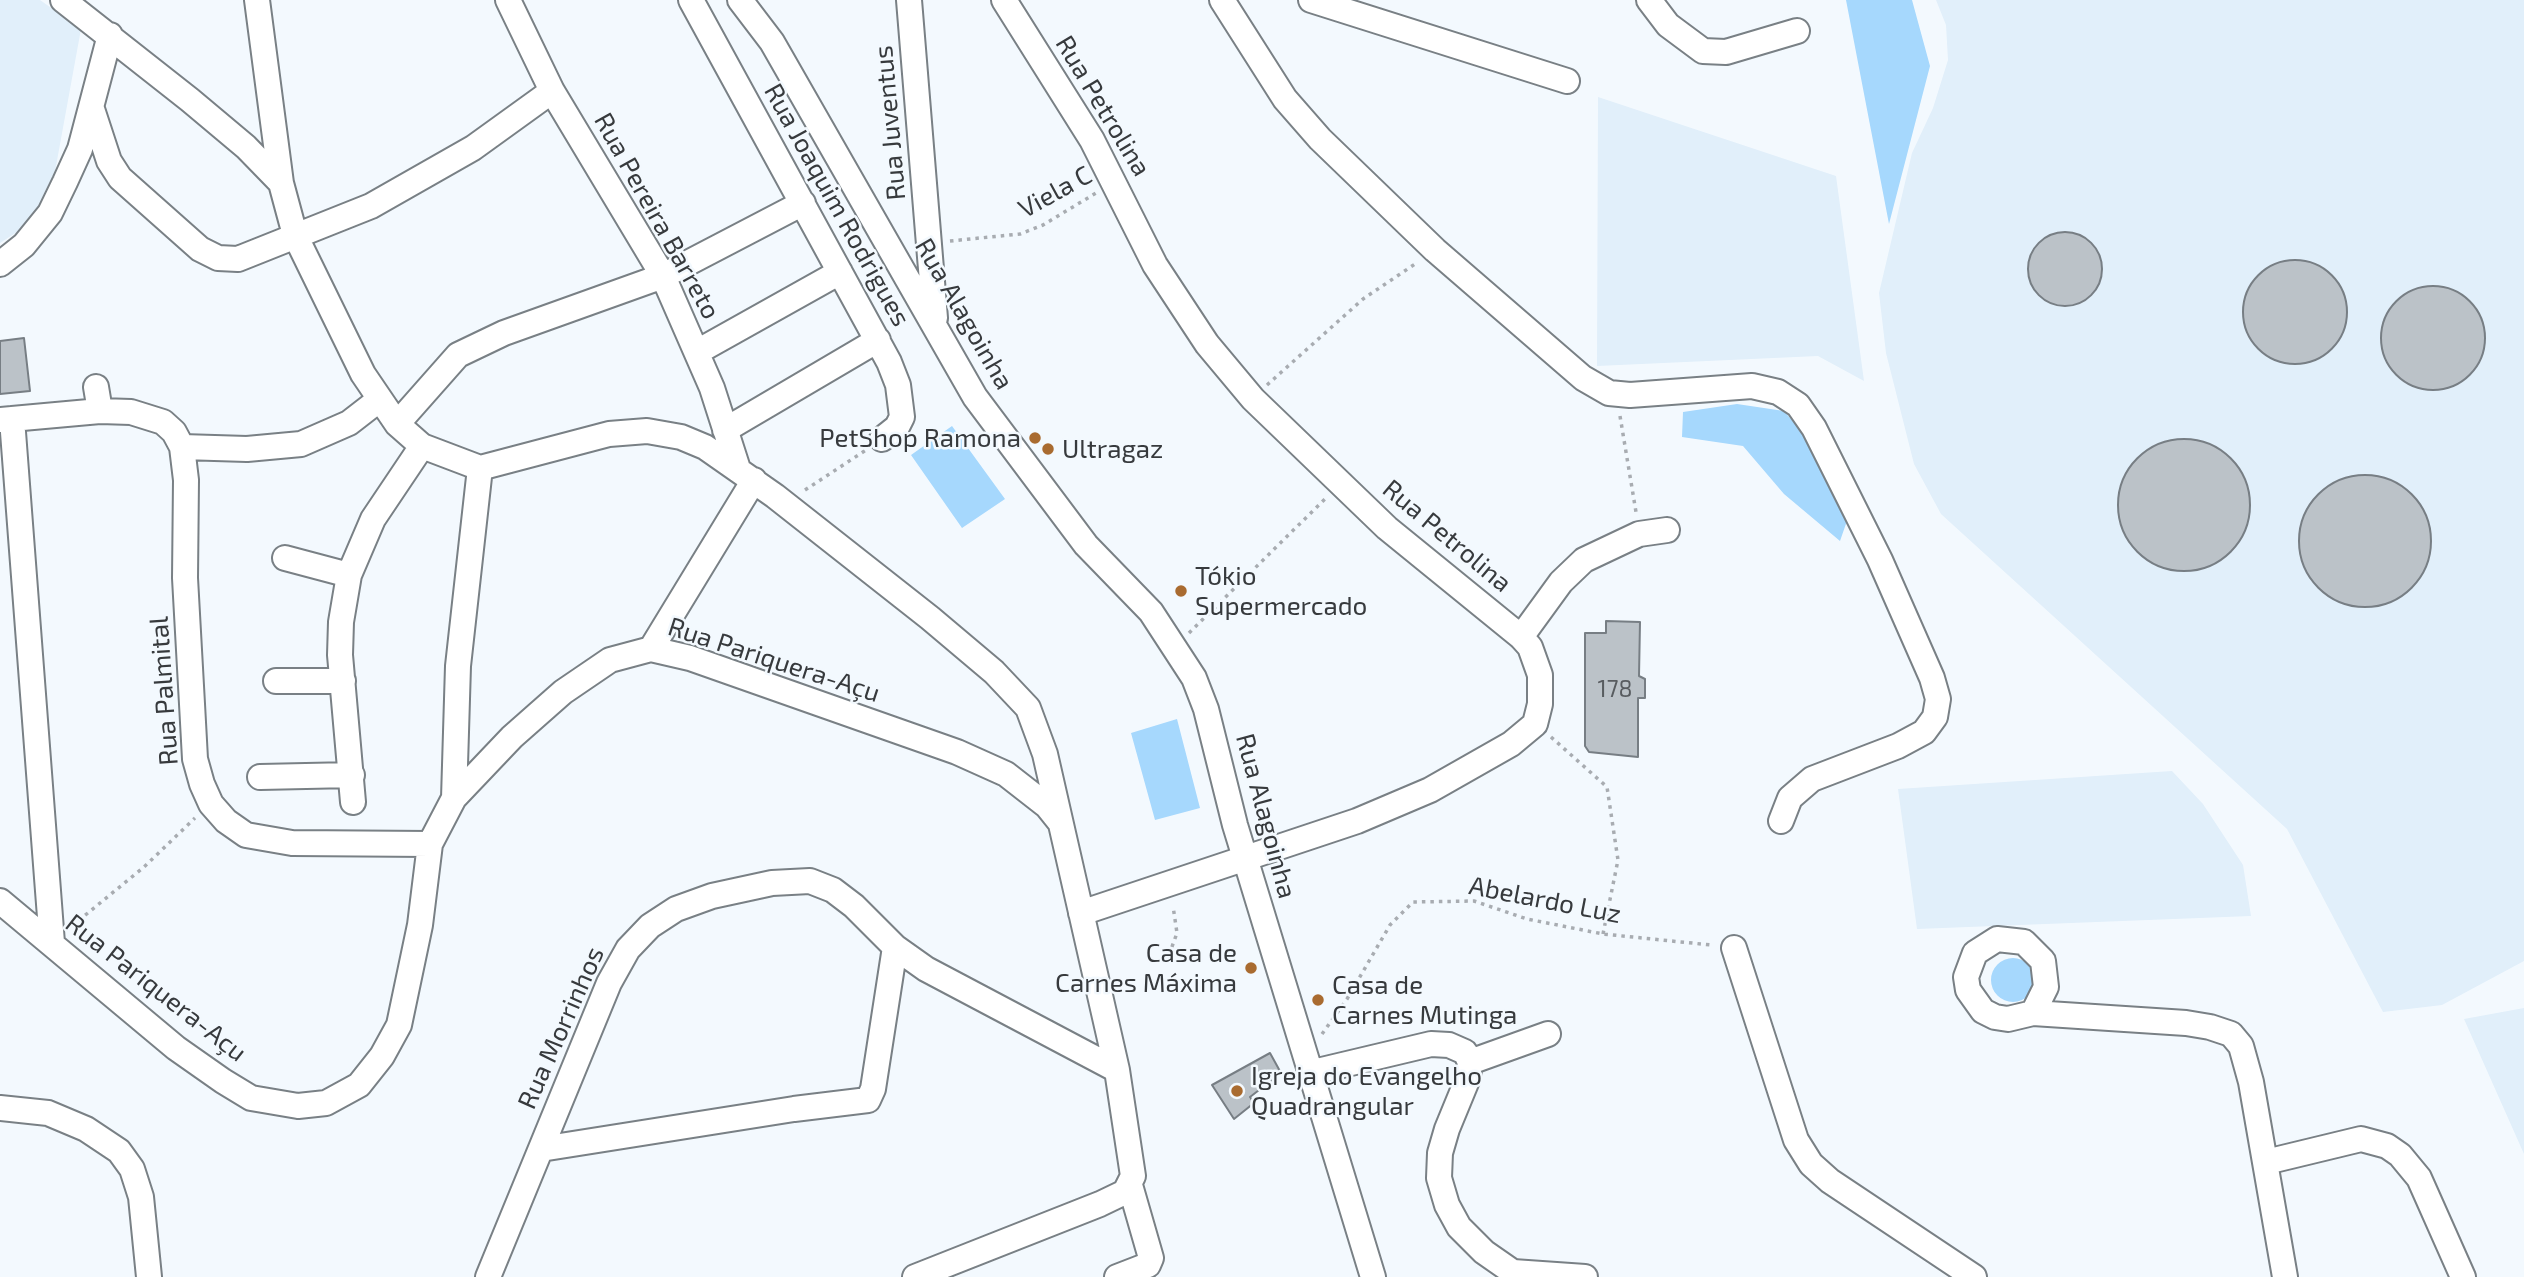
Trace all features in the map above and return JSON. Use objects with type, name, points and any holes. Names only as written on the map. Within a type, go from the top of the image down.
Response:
[{"type":"street","points":[[63,0],[110,35],[236,139],[281,183]]},
{"type":"street","points":[[257,0],[281,183],[295,235],[363,374],[397,424],[422,446],[480,468],[599,437],[647,430],[681,437],[705,447],[787,506],[930,618],[1017,693],[1038,729],[1117,1070],[1133,1167],[1130,1185],[1151,1258],[1148,1265],[1117,1277]]},
{"type":"street","name":"Rua Pereira Barreto","points":[[508,0],[552,90],[663,276],[697,352],[724,430],[746,475]]},
{"type":"street","name":"Rua Joaquim Rodrigues","points":[[691,0],[878,340],[898,384],[902,417],[897,427],[882,439]]},
{"type":"street","name":"Rua Alagoinha","points":[[740,0],[772,42],[975,397],[1086,545],[1151,612],[1176,646],[1194,678],[1206,709],[1245,858],[1373,1277]]},
{"type":"street","name":"Rua Juventus","points":[[909,0],[936,326]]},
{"type":"street","name":"Rua Petrolina","points":[[1004,0],[1115,181],[1178,304],[1253,399],[1407,545],[1530,647],[1540,675],[1540,704],[1535,724]]},
{"type":"street","points":[[1222,0],[1284,99],[1352,171],[1435,250],[1583,378],[1609,393],[1617,394],[1672,393],[1752,386],[1778,392],[1798,405],[1835,466],[1933,678],[1938,699],[1935,717],[1924,732],[1898,746],[1812,779],[1790,798],[1781,821]]},
{"type":"street","points":[[1311,0],[1567,81]]},
{"type":"street","points":[[1649,0],[1668,25],[1703,51],[1726,52],[1797,31]]},
{"type":"street","points":[[0,264],[24,245],[50,213],[80,149],[110,35]]},
{"type":"street","points":[[92,109],[109,161],[120,178],[200,250],[218,258],[238,259],[371,206],[418,181],[473,148],[552,90]]},
{"type":"street","points":[[397,424],[458,355],[516,329],[663,276],[803,203]]},
{"type":"street","points":[[697,352],[840,272]]},
{"type":"street","points":[[724,430],[878,340]]},
{"type":"street","points":[[52,943],[6,420],[98,399],[150,416],[174,432],[182,447],[247,449],[301,444],[349,423],[380,400]]},
{"type":"street","points":[[353,802],[341,622],[349,575],[373,519],[422,446]]},
{"type":"street","name":"Rua Palmital","points":[[182,447],[186,480],[185,578],[195,759],[211,804],[226,821],[246,835],[292,843],[430,844]]},
{"type":"street","points":[[430,844],[454,797],[459,655],[480,468]]},
{"type":"street","points":[[651,649],[746,475]]},
{"type":"street","points":[[1521,637],[1561,582],[1584,560],[1639,534],[1667,530]]},
{"type":"street","points":[[285,558],[349,575]]},
{"type":"street","name":"Rua Pariquera-Açu","points":[[454,797],[512,737],[563,692],[610,660],[651,649],[690,658],[957,752],[1006,774],[1047,806],[1060,823]]},
{"type":"street","points":[[276,681],[343,681]]},
{"type":"street","points":[[1081,913],[1357,821],[1430,790],[1511,744],[1535,724]]},
{"type":"street","points":[[260,776],[352,775]]},
{"type":"street","name":"Rua Pariquera-Açu","points":[[0,901],[176,1048],[232,1087],[251,1097],[298,1106],[326,1103],[359,1086],[383,1056],[399,1025],[420,925],[430,844]]},
{"type":"street","name":"Rua Morrinhos","points":[[488,1277],[609,983],[628,949],[650,926],[676,909],[712,896],[772,883],[810,881],[833,890],[854,906],[895,947]]},
{"type":"street","points":[[541,1149],[868,1100],[873,1089],[895,947],[926,969],[1117,1070]]},
{"type":"street","points":[[1734,948],[1797,1140],[1811,1164],[1830,1181],[1973,1277]]},
{"type":"street","points":[[2033,1013],[2186,1023],[2231,1034],[2241,1046],[2251,1082],[2285,1277]]},
{"type":"street","points":[[1470,1062],[1548,1034]]},
{"type":"street","points":[[1307,1065],[1431,1044],[1449,1045],[1465,1052],[1470,1062],[1468,1078],[1440,1153],[1439,1178],[1447,1205],[1459,1227],[1484,1252],[1517,1274],[1585,1277]]},
{"type":"street","points":[[0,1108],[48,1113],[86,1129],[118,1151],[132,1169],[141,1197],[149,1277]]},
{"type":"street","points":[[2266,1162],[2361,1139],[2387,1146],[2400,1155],[2419,1178],[2463,1277]]},
{"type":"street","points":[[915,1277],[1100,1204],[1125,1192],[1130,1185]]},
{"type":"path","name":"Viela C","points":[[929,241],[989,239],[1020,234],[1043,225],[1115,181]]},
{"type":"path","points":[[1253,399],[1363,299],[1435,250]]},
{"type":"path","points":[[1617,394],[1639,534]]},
{"type":"path","points":[[787,506],[882,439]]},
{"type":"path","points":[[1176,646],[1267,553],[1341,485]]},
{"type":"path","points":[[1535,724],[1607,787],[1618,860],[1603,934]]},
{"type":"path","points":[[52,943],[144,867],[211,804]]},
{"type":"path","points":[[1169,955],[1177,933],[1171,883]]},
{"type":"path","name":"Abelardo Luz","points":[[1307,1065],[1390,925],[1413,902],[1474,901],[1527,919],[1603,934],[1734,948]]},
{"type":"shaded area","points":[[0,0],[40,0],[81,29],[50,199],[20,230],[0,243]]},
{"type":"shaded area","points":[[1846,0],[1912,0],[1930,66],[1889,224]]},
{"type":"shaded area","points":[[1936,0],[2524,0],[2524,961],[2442,1005],[2383,1012],[2287,829],[1941,514],[1914,464],[1886,353],[1879,293],[1912,153],[1933,108],[1948,60],[1946,25]]},
{"type":"shaded area","points":[[1598,97],[1836,176],[1864,381],[1818,356],[1597,366]]},
{"type":"shaded area","points":[[1737,404],[1784,411],[1809,440],[1848,518],[1840,541],[1784,494],[1743,446],[1682,437],[1683,412]]},
{"type":"shaded area","points":[[952,426],[1005,499],[962,528],[911,455]]},
{"type":"shaded area","points":[[1177,719],[1200,808],[1155,820],[1131,733]]},
{"type":"shaded area","points":[[2172,771],[2203,804],[2243,865],[2251,916],[1917,929],[1898,789]]},
{"type":"shaded area","points":[[2013,958],[2022,959],[2029,964],[2034,971],[2034,989],[2029,996],[2022,1001],[2013,1002],[2004,1001],[1997,996],[1992,989],[1991,980],[1992,971],[1997,964],[2004,959]]},
{"type":"shaded area","points":[[2524,1008],[2524,1154],[2464,1019]]},
{"type":"building","points":[[2065,232],[2079,235],[2091,243],[2099,255],[2102,269],[2099,283],[2091,295],[2079,303],[2065,306],[2051,303],[2039,295],[2031,283],[2028,269],[2031,255],[2039,243],[2051,235]]},
{"type":"building","points":[[2295,260],[2315,264],[2332,275],[2343,292],[2347,312],[2343,332],[2332,349],[2315,360],[2295,364],[2275,360],[2258,349],[2247,332],[2243,312],[2247,292],[2258,275],[2275,264]]},
{"type":"building","points":[[2433,286],[2453,290],[2470,301],[2481,318],[2485,338],[2481,358],[2470,375],[2453,386],[2433,390],[2413,386],[2396,375],[2385,358],[2381,338],[2385,318],[2396,301],[2413,290]]},
{"type":"building","points":[[24,338],[30,391],[0,394],[0,341]]},
{"type":"building","points":[[2184,439],[2209,444],[2230,459],[2245,480],[2250,505],[2245,530],[2230,551],[2209,566],[2184,571],[2159,566],[2138,551],[2123,530],[2118,505],[2123,480],[2138,459],[2159,444]]},
{"type":"building","points":[[2365,475],[2390,480],[2411,495],[2426,516],[2431,541],[2426,566],[2411,587],[2390,602],[2365,607],[2340,602],[2319,587],[2304,566],[2299,541],[2304,516],[2319,495],[2340,480]]},
{"type":"building","points":[[1606,621],[1640,622],[1639,676],[1645,679],[1645,698],[1638,698],[1638,757],[1589,752],[1585,746],[1585,633],[1606,633]]},
{"type":"building","name":"Igreja do Evangelho Quadrangular","points":[[1270,1053],[1281,1073],[1250,1097],[1254,1103],[1234,1119],[1212,1085]]},
{"type":"place","name":"PetShop Ramona","points":[[1035,438]]},
{"type":"place","name":"Ultragaz","points":[[1048,449]]},
{"type":"place","name":"Tókio Supermercado","points":[[1181,591]]},
{"type":"place","name":"Casa de Carnes Máxima","points":[[1251,968]]},
{"type":"place","name":"Casa de Carnes Mutinga","points":[[1318,1000]]},
{"type":"place","name":"Igreja do Evangelho Quadrangular","points":[[1237,1091]]}]
